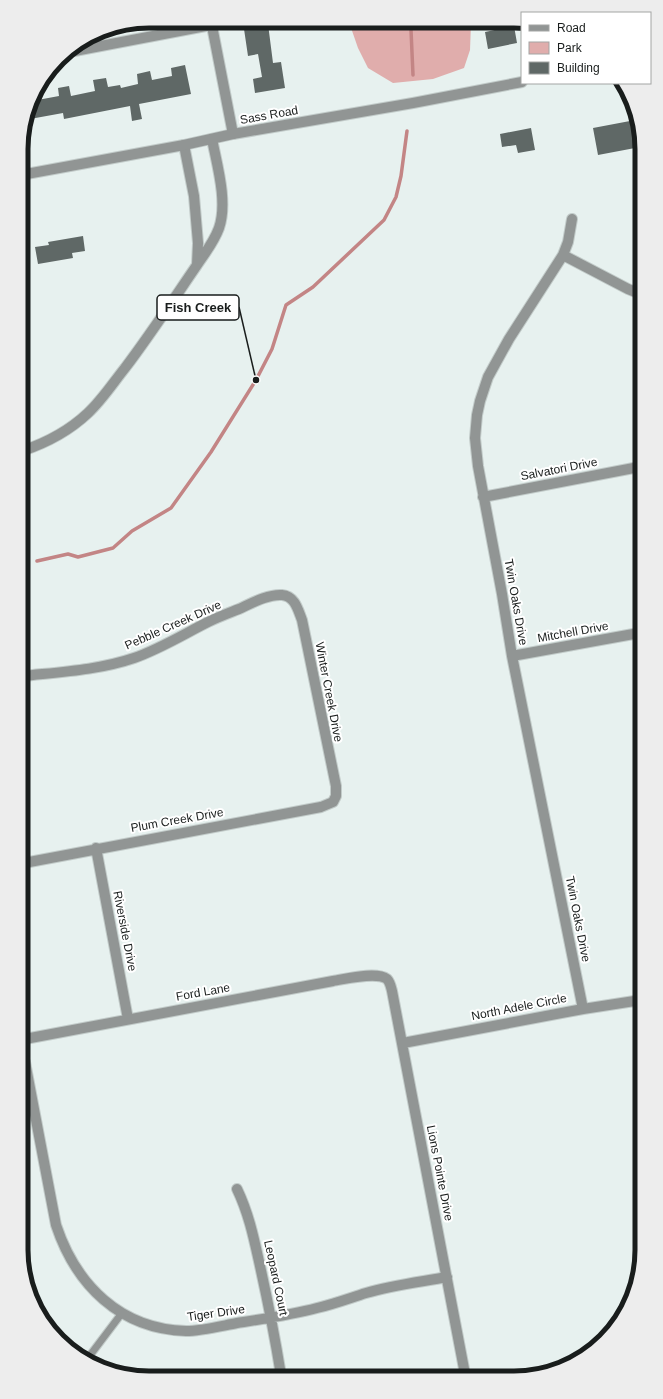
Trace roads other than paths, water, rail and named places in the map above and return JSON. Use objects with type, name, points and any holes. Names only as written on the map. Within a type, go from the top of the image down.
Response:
[{"type":"street","points":[[80,50],[186,28]]},
{"type":"street","points":[[212,28],[233,134]]},
{"type":"street","name":"Sass Road","points":[[28,174],[184,145],[233,134],[521,82]]},
{"type":"street","points":[[28,449],[54,437],[88,413],[104,395],[150,335],[212,244],[220,227],[222,196],[212,139]]},
{"type":"street","points":[[184,145],[194,196],[198,243],[197,265]]},
{"type":"street","name":"Twin Oaks Drive","points":[[572,218],[568,242],[563,255],[509,339],[488,377],[477,415],[475,438],[483,497],[502,594],[512,656],[583,1009]]},
{"type":"street","points":[[563,255],[635,292]]},
{"type":"street","name":"Salvatori Drive","points":[[483,497],[635,468]]},
{"type":"street","name":"Pebble Creek Drive","points":[[28,675],[113,664],[135,658],[245,606],[272,596],[283,595]]},
{"type":"street","name":"Winter Creek Drive","points":[[283,595],[291,598],[302,620],[336,786],[336,796],[333,802]]},
{"type":"street","name":"Mitchell Drive","points":[[512,656],[635,634]]},
{"type":"street","name":"Plum Creek Drive","points":[[28,862],[96,848],[321,807],[333,802]]},
{"type":"street","name":"Riverside Drive","points":[[96,848],[128,1019]]},
{"type":"street","name":"Ford Lane","points":[[28,1038],[374,975],[386,979]]},
{"type":"street","name":"Lions Pointe Drive","points":[[386,979],[390,983],[403,1043],[464,1371]]},
{"type":"street","name":"North Adele Circle","points":[[403,1043],[583,1009],[635,1001]]},
{"type":"street","name":"Tiger Drive","points":[[28,1078],[56,1225],[60,1237],[79,1274],[88,1285],[100,1297],[133,1319],[151,1326],[187,1331],[271,1318],[318,1308],[387,1288],[447,1277]]},
{"type":"street","name":"Leopard Court","points":[[238,1189],[246,1207],[251,1225],[271,1318],[280,1371]]},
{"type":"lane","points":[[91,1354],[122,1313]]},
{"type":"waterway","points":[[412,28],[413,75]]},
{"type":"waterway","points":[[37,561],[68,554],[78,557],[113,548],[132,531],[171,508],[211,452],[256,380],[272,349],[286,305],[313,287],[384,220],[396,197],[401,176],[407,131]]},
{"type":"place","name":"Fish Creek","points":[[256,380]]}]
